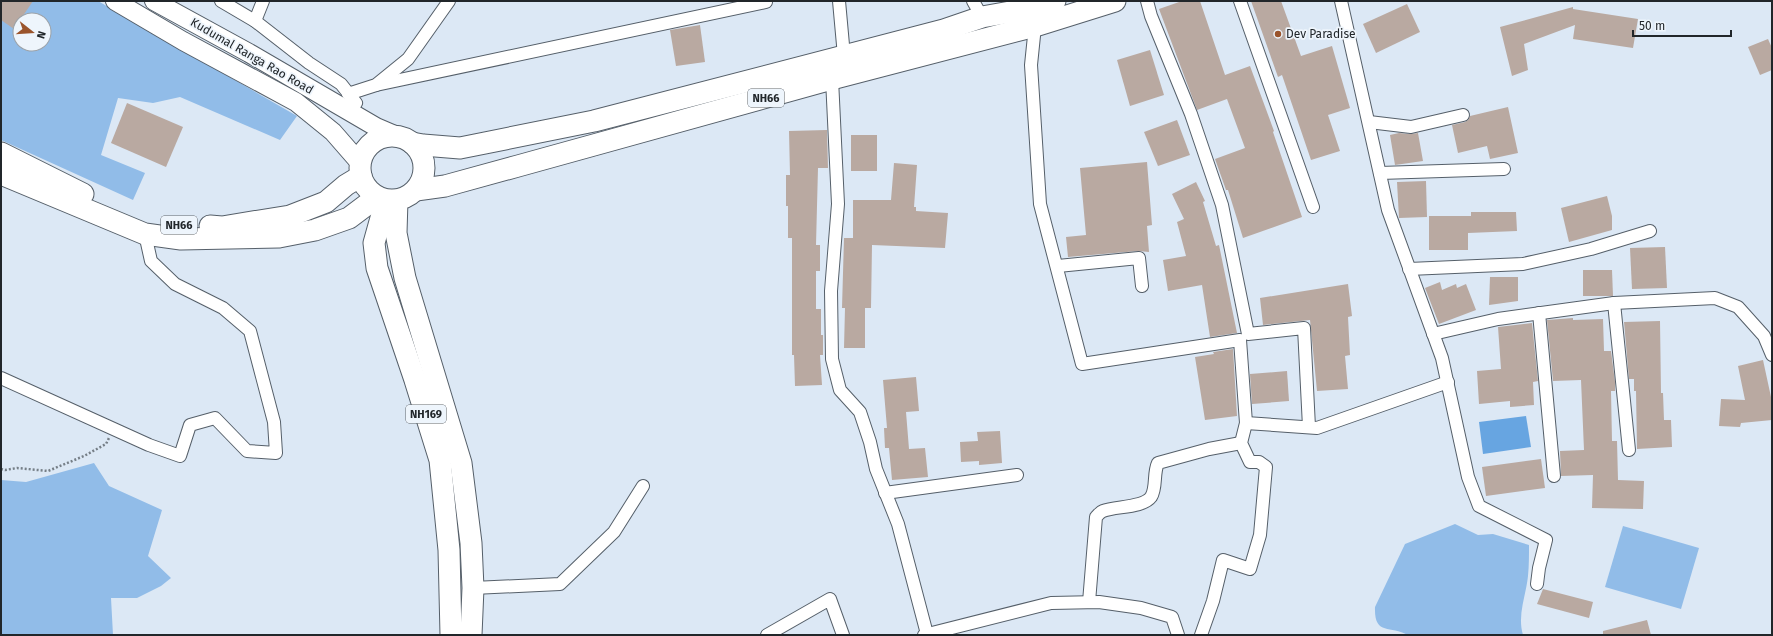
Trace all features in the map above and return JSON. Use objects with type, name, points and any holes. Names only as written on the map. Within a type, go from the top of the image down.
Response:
[{"type":"highway","name":"NH66","points":[[1,153],[116,211],[160,225],[222,226],[290,216],[326,202],[361,170],[364,153],[370,145],[378,139],[387,136],[404,139],[423,145],[460,148],[476,145],[594,121],[944,30],[977,9],[1033,8],[1055,1]]},
{"type":"highway","name":"NH66","points":[[1,174],[145,234],[181,239],[279,237],[315,230],[349,218],[387,199],[408,197],[416,190],[445,186],[1035,26],[1115,1]]},
{"type":"highway","points":[[404,139],[421,155],[424,171],[422,181],[416,190]]},
{"type":"highway","points":[[361,170],[363,182],[369,191],[387,199]]},
{"type":"highway","name":"NH169","points":[[387,199],[396,233],[405,278],[461,463],[471,543],[473,588],[471,635]]},
{"type":"highway","name":"NH169","points":[[387,199],[374,243],[377,268],[440,460],[450,550],[451,635]]},
{"type":"main road","points":[[115,1],[183,42],[296,102],[333,132],[361,170]]},
{"type":"main road","name":"Kudumal Ranga Rao Road","points":[[154,1],[249,53],[376,127],[404,139]]},
{"type":"street","points":[[221,1],[254,21],[309,63],[341,84],[356,103],[349,112]]},
{"type":"street","points":[[254,21],[263,1]]},
{"type":"street","points":[[376,85],[408,59],[449,1]]},
{"type":"street","points":[[840,1],[844,56]]},
{"type":"street","points":[[1147,1],[1151,16],[1191,114],[1222,205],[1248,334],[1304,328],[1309,427]]},
{"type":"street","points":[[1240,1],[1312,207]]},
{"type":"street","points":[[1341,1],[1388,210],[1442,358],[1468,477],[1479,506],[1546,540],[1539,568],[1537,584]]},
{"type":"street","points":[[348,94],[376,85],[766,2]]},
{"type":"street","points":[[1035,26],[1031,65],[1040,204],[1058,266],[1082,364],[1240,340],[1246,422],[1241,443],[1250,462],[1259,462],[1266,467],[1260,536],[1250,569],[1224,560],[1213,601],[1201,635]]},
{"type":"street","points":[[832,80],[838,204],[832,291],[832,359],[840,390],[860,412],[870,442],[876,469],[898,524],[926,635],[1051,602],[1099,602],[1141,608],[1172,617],[1178,635]]},
{"type":"street","points":[[1369,122],[1411,127],[1463,115]]},
{"type":"street","points":[[1380,173],[1504,169]]},
{"type":"street","points":[[1410,269],[1524,264],[1591,249],[1650,231]]},
{"type":"street","points":[[1,378],[149,445],[180,456],[190,425],[215,418],[247,451],[276,453],[274,422],[250,331],[223,308],[175,284],[152,261],[145,234]]},
{"type":"street","points":[[1058,266],[1139,258],[1142,286]]},
{"type":"street","points":[[1433,334],[1498,319],[1614,303],[1715,298],[1738,307],[1764,336],[1772,355]]},
{"type":"street","points":[[1614,303],[1629,450]]},
{"type":"street","points":[[1539,313],[1554,476]]},
{"type":"street","points":[[1246,422],[1317,428],[1448,382]]},
{"type":"street","points":[[1089,602],[1096,517],[1103,511],[1144,502],[1151,497],[1154,488],[1154,470],[1158,463],[1209,449],[1241,443]]},
{"type":"street","points":[[885,493],[1017,475]]},
{"type":"street","points":[[473,588],[560,584],[614,532],[643,486]]},
{"type":"street","points":[[767,635],[830,599],[843,635]]},
{"type":"path","points":[[1,469],[5,470],[17,468],[48,472],[84,456],[106,444],[114,429]]},
{"type":"shaded area","points":[[1,1],[98,1],[297,116],[280,140],[180,97],[153,103],[118,98],[101,155],[145,173],[133,200],[1,140]]},
{"type":"shaded area","points":[[1526,416],[1531,447],[1483,454],[1479,422]]},
{"type":"shaded area","points":[[94,463],[109,486],[162,510],[148,556],[171,578],[161,586],[137,598],[111,598],[113,635],[1,635],[1,480],[26,482]]},
{"type":"shaded area","points":[[1455,524],[1478,535],[1493,534],[1529,545],[1528,576],[1521,613],[1521,628],[1523,635],[1408,635],[1384,628],[1377,622],[1375,607],[1405,544]]},
{"type":"shaded area","points":[[1623,526],[1699,548],[1681,609],[1605,587]]},
{"type":"building","points":[[1,1],[33,1],[26,12],[12,12],[12,28],[1,20]]},
{"type":"building","points":[[1182,1],[1200,1],[1225,75],[1250,66],[1274,131],[1273,132],[1302,217],[1243,238],[1228,190],[1226,190],[1215,159],[1245,148],[1227,99],[1197,110],[1159,9]]},
{"type":"building","points":[[1251,1],[1281,1],[1301,56],[1332,46],[1350,108],[1328,115],[1340,151],[1311,160],[1282,75],[1278,77]]},
{"type":"building","points":[[1407,4],[1420,32],[1376,53],[1363,24]]},
{"type":"building","points":[[1573,7],[1573,9],[1638,19],[1633,48],[1573,39],[1575,25],[1524,44],[1528,70],[1512,76],[1500,27]]},
{"type":"building","points":[[700,25],[705,62],[676,66],[670,30]]},
{"type":"building","points":[[1768,39],[1772,48],[1772,70],[1760,75],[1748,47]]},
{"type":"building","points":[[1150,50],[1164,95],[1130,106],[1117,60]]},
{"type":"building","points":[[127,103],[183,127],[166,167],[111,143]]},
{"type":"building","points":[[1508,107],[1518,153],[1490,159],[1487,146],[1458,153],[1452,125],[1465,122],[1470,116]]},
{"type":"building","points":[[1177,120],[1190,155],[1158,166],[1144,132]]},
{"type":"building","points":[[827,130],[828,168],[818,168],[816,245],[820,245],[820,271],[816,271],[816,309],[821,309],[821,335],[823,335],[823,355],[820,355],[822,385],[795,386],[794,355],[792,355],[792,238],[788,238],[788,206],[786,206],[786,175],[790,175],[789,131]]},
{"type":"building","points":[[1399,133],[1418,133],[1423,161],[1395,165],[1390,135]]},
{"type":"building","points":[[851,135],[877,135],[877,171],[851,171]]},
{"type":"building","points":[[1147,162],[1152,225],[1147,226],[1149,252],[1138,251],[1068,257],[1066,237],[1086,235],[1080,168]]},
{"type":"building","points":[[894,163],[917,165],[914,207],[916,207],[916,211],[948,213],[945,248],[872,245],[871,308],[865,308],[865,348],[844,348],[845,308],[842,308],[844,238],[853,238],[853,200],[891,200]]},
{"type":"building","points":[[1426,181],[1427,217],[1399,218],[1397,182]]},
{"type":"building","points":[[1196,182],[1205,201],[1203,202],[1216,246],[1219,245],[1237,333],[1210,337],[1202,285],[1168,291],[1163,260],[1186,256],[1177,222],[1184,219],[1172,194]]},
{"type":"building","points":[[1607,196],[1612,216],[1612,230],[1569,242],[1561,208]]},
{"type":"building","points":[[1471,212],[1516,212],[1517,231],[1468,233],[1468,250],[1429,250],[1429,216],[1471,216]]},
{"type":"building","points":[[1665,247],[1667,288],[1632,289],[1630,248]]},
{"type":"building","points":[[1583,270],[1612,270],[1613,296],[1583,296]]},
{"type":"building","points":[[1490,277],[1518,277],[1518,301],[1489,305]]},
{"type":"building","points":[[1440,282],[1442,290],[1456,284],[1457,288],[1466,284],[1476,310],[1439,324],[1425,288]]},
{"type":"building","points":[[1348,284],[1352,316],[1348,317],[1350,355],[1345,356],[1348,389],[1317,391],[1310,320],[1263,325],[1260,298]]},
{"type":"building","points":[[1573,318],[1573,320],[1603,319],[1604,351],[1611,351],[1615,382],[1615,391],[1611,391],[1612,441],[1617,441],[1618,480],[1644,481],[1643,509],[1592,508],[1593,475],[1561,476],[1560,451],[1584,450],[1581,380],[1553,381],[1547,320]]},
{"type":"building","points":[[1660,321],[1661,393],[1663,393],[1664,420],[1671,420],[1672,447],[1637,449],[1636,391],[1634,391],[1634,379],[1629,379],[1624,322]]},
{"type":"building","points":[[1532,323],[1538,381],[1533,382],[1534,405],[1510,407],[1510,401],[1479,404],[1477,371],[1501,369],[1498,327]]},
{"type":"building","points":[[1233,349],[1237,416],[1205,420],[1195,357]]},
{"type":"building","points":[[1763,360],[1771,397],[1772,420],[1741,423],[1740,427],[1719,426],[1721,399],[1745,400],[1738,366]]},
{"type":"building","points":[[1287,371],[1289,401],[1252,404],[1250,374]]},
{"type":"building","points":[[916,377],[919,411],[906,412],[909,449],[925,448],[928,477],[892,480],[889,448],[885,448],[884,428],[887,428],[883,380]]},
{"type":"building","points":[[1000,431],[1002,463],[979,465],[979,461],[961,462],[960,442],[978,441],[977,432]]},
{"type":"building","points":[[1541,459],[1545,488],[1486,496],[1482,467]]},
{"type":"building","points":[[1543,589],[1593,602],[1589,618],[1537,604]]},
{"type":"building","points":[[1647,620],[1651,635],[1603,635],[1603,631]]},
{"type":"place","name":"Dev Paradise","points":[[1278,34]]}]
